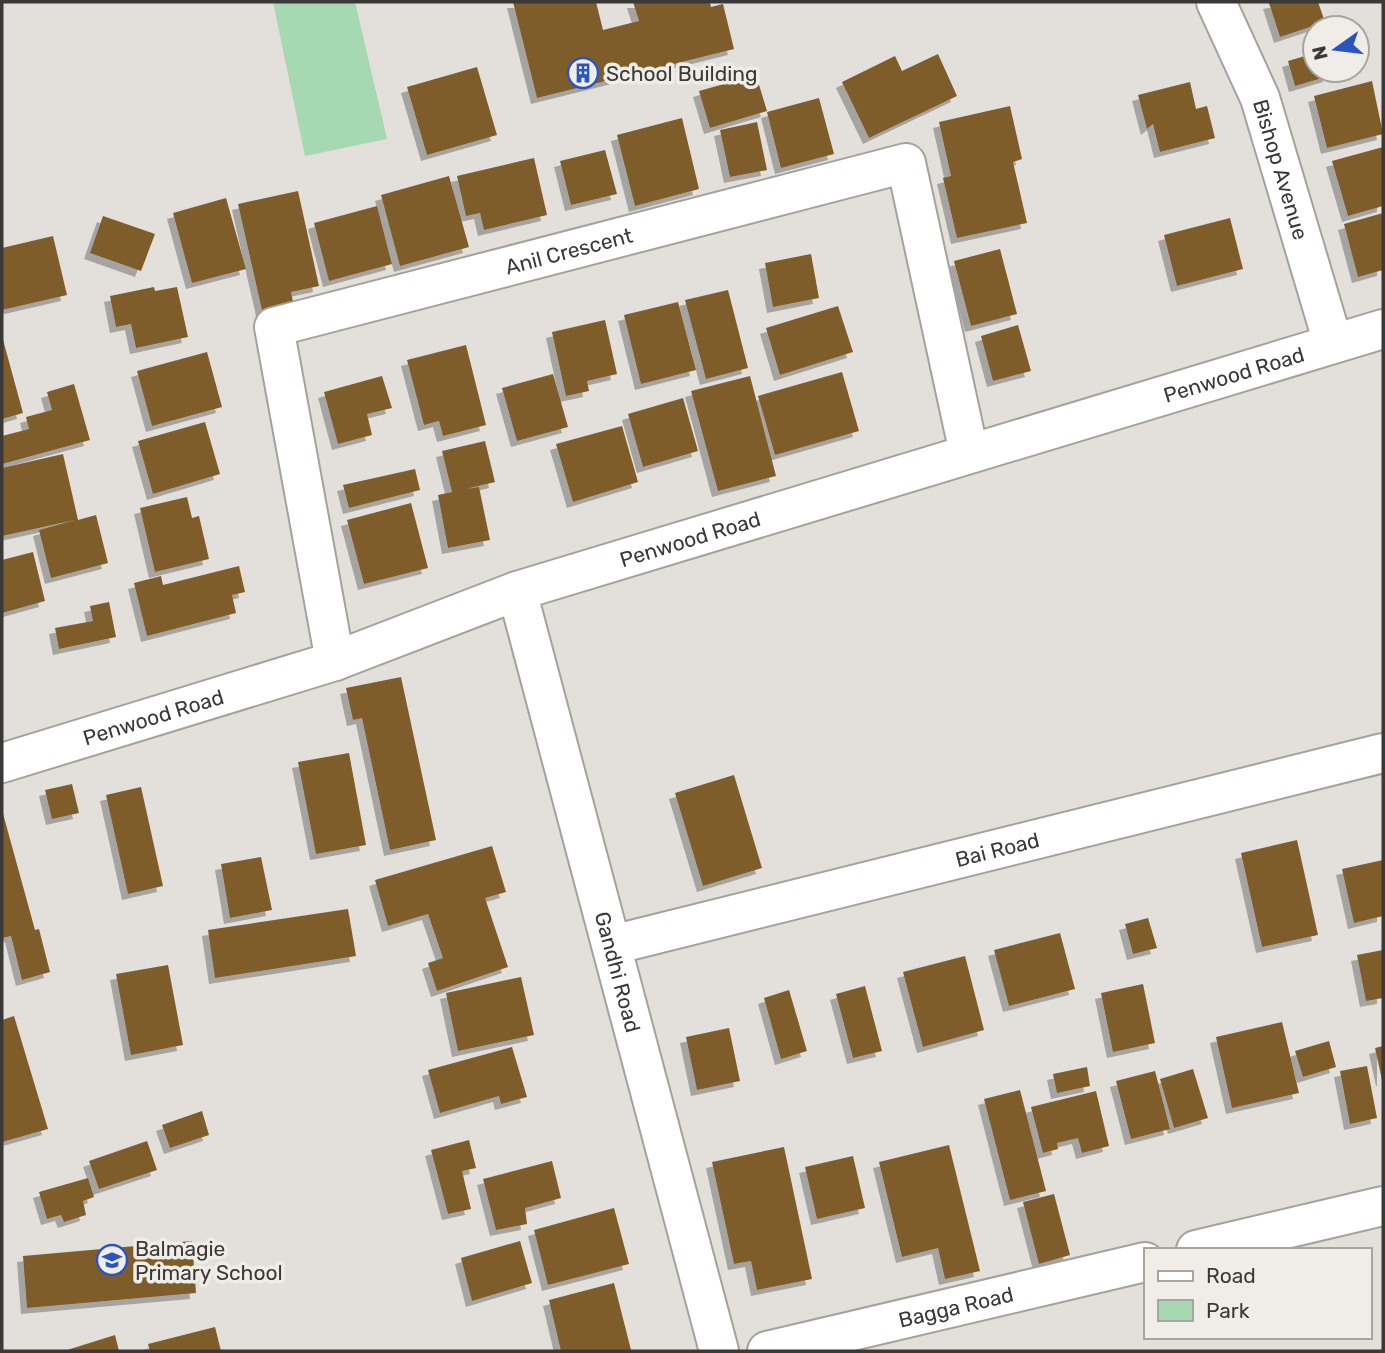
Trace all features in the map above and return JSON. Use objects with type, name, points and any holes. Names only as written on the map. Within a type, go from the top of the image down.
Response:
[{"type":"street","name":"Bishop Avenue","points":[[1216,2],[1260,98],[1333,343]]},
{"type":"street","name":"Anil Crescent","points":[[335,661],[274,327],[906,163],[969,453]]},
{"type":"street","name":"Penwood Road","points":[[2,763],[335,661],[517,591],[1383,329]]},
{"type":"street","name":"Gandhi Road","points":[[517,591],[719,1351]]},
{"type":"street","name":"Bai Road","points":[[612,945],[1383,753]]},
{"type":"street","points":[[1204,1248],[1383,1206]]},
{"type":"street","name":"Bagga Road","points":[[767,1351],[1144,1262]]},
{"type":"green space","points":[[273,2],[355,2],[387,139],[305,156]]},
{"type":"building","name":"School Building","points":[[513,2],[596,2],[603,30],[639,21],[633,2],[710,2],[711,7],[723,4],[734,49],[537,98]]},
{"type":"building","points":[[1318,2],[1322,14],[1301,14],[1301,30],[1280,37],[1269,3]]},
{"type":"building","points":[[938,54],[957,96],[869,138],[842,82],[895,56],[902,71]]},
{"type":"building","points":[[1301,57],[1302,84],[1295,86],[1288,61]]},
{"type":"building","points":[[477,67],[497,135],[427,155],[407,87]]},
{"type":"building","points":[[756,75],[767,111],[710,128],[699,91]]},
{"type":"building","points":[[1371,81],[1383,134],[1327,148],[1314,96],[1360,84],[1371,84]]},
{"type":"building","points":[[1190,82],[1196,109],[1207,106],[1215,138],[1160,152],[1153,124],[1147,129],[1138,95]]},
{"type":"building","points":[[819,98],[834,154],[781,168],[767,112]]},
{"type":"building","points":[[1010,106],[1022,159],[1013,162],[1027,223],[957,238],[943,178],[951,176],[939,122]]},
{"type":"building","points":[[682,118],[699,189],[635,206],[617,135]]},
{"type":"building","points":[[757,122],[767,170],[730,177],[720,130]]},
{"type":"building","points":[[1383,147],[1383,206],[1348,216],[1332,161]]},
{"type":"building","points":[[605,150],[617,194],[571,205],[560,161]]},
{"type":"building","points":[[534,158],[547,215],[484,230],[480,213],[466,216],[457,176]]},
{"type":"building","points":[[449,176],[469,247],[400,266],[381,195]]},
{"type":"building","points":[[298,191],[319,286],[291,292],[295,312],[264,319],[238,204]]},
{"type":"building","points":[[226,198],[246,269],[192,283],[173,213]]},
{"type":"building","points":[[377,206],[392,264],[329,281],[314,223]]},
{"type":"building","points":[[1383,213],[1383,270],[1358,277],[1344,224]]},
{"type":"building","points":[[103,216],[155,234],[141,271],[90,253]]},
{"type":"building","points":[[1230,218],[1243,269],[1177,286],[1164,235]]},
{"type":"building","points":[[53,236],[67,295],[2,310],[2,248]]},
{"type":"building","points":[[1000,249],[1017,314],[971,326],[954,261]]},
{"type":"building","points":[[811,254],[819,298],[773,307],[765,263]]},
{"type":"building","points":[[154,287],[155,291],[177,287],[188,337],[136,348],[131,324],[116,327],[110,296]]},
{"type":"building","points":[[728,290],[748,368],[706,379],[685,300]]},
{"type":"building","points":[[678,302],[696,370],[641,384],[624,315]]},
{"type":"building","points":[[838,306],[853,352],[780,375],[766,328]]},
{"type":"building","points":[[605,320],[617,374],[587,381],[589,391],[566,396],[552,332]]},
{"type":"building","points":[[1018,325],[1031,371],[993,381],[981,336]]},
{"type":"building","points":[[2,336],[23,413],[2,419]]},
{"type":"building","points":[[466,345],[486,425],[443,436],[439,421],[424,425],[407,360]]},
{"type":"building","points":[[207,352],[222,407],[152,426],[137,371]]},
{"type":"building","points":[[842,372],[859,431],[775,455],[758,396]]},
{"type":"building","points":[[553,374],[568,427],[517,441],[502,388]]},
{"type":"building","points":[[382,376],[392,408],[367,414],[372,435],[338,444],[324,392]]},
{"type":"building","points":[[750,376],[776,476],[718,491],[691,391]]},
{"type":"building","points":[[74,384],[90,440],[2,464],[2,436],[29,429],[26,417],[52,410],[47,392]]},
{"type":"building","points":[[683,398],[698,451],[643,467],[628,414]]},
{"type":"building","points":[[205,422],[220,474],[153,494],[138,441]]},
{"type":"building","points":[[622,426],[638,482],[573,502],[556,444]]},
{"type":"building","points":[[485,441],[495,482],[466,489],[479,487],[490,540],[448,548],[438,495],[452,492],[442,451]]},
{"type":"building","points":[[63,454],[78,520],[96,515],[108,563],[51,578],[39,530],[75,520],[2,536],[2,468]]},
{"type":"building","points":[[415,469],[420,490],[349,508],[343,485]]},
{"type":"building","points":[[187,497],[192,518],[199,516],[209,559],[155,572],[140,508]]},
{"type":"building","points":[[411,503],[428,568],[364,584],[347,520]]},
{"type":"building","points":[[33,552],[45,601],[2,613],[2,560]]},
{"type":"building","points":[[239,566],[245,592],[232,595],[236,613],[147,636],[134,583],[161,576],[163,585]]},
{"type":"building","points":[[109,602],[116,637],[59,649],[55,628],[93,621],[90,606]]},
{"type":"building","points":[[401,677],[436,840],[390,850],[362,718],[353,720],[346,688]]},
{"type":"building","points":[[349,753],[366,845],[316,854],[298,762]]},
{"type":"building","points":[[734,775],[762,868],[703,886],[675,793]]},
{"type":"building","points":[[72,784],[79,813],[52,819],[45,790]]},
{"type":"building","points":[[141,787],[163,886],[128,894],[106,795]]},
{"type":"building","points":[[2,810],[35,930],[39,929],[50,972],[22,980],[11,936],[2,938]]},
{"type":"building","points":[[1297,840],[1318,935],[1262,947],[1241,853]]},
{"type":"building","points":[[492,846],[506,892],[485,898],[508,967],[437,991],[428,963],[443,958],[428,914],[388,926],[375,880]]},
{"type":"building","points":[[261,857],[272,910],[230,918],[221,864]]},
{"type":"building","points":[[1383,860],[1383,916],[1354,923],[1342,869]]},
{"type":"building","points":[[348,909],[356,956],[215,978],[208,930]]},
{"type":"building","points":[[1148,918],[1157,948],[1133,954],[1125,924]]},
{"type":"building","points":[[1060,933],[1075,989],[1009,1006],[994,950]]},
{"type":"building","points":[[1383,950],[1383,998],[1366,1001],[1357,955]]},
{"type":"building","points":[[965,956],[984,1030],[923,1047],[903,972]]},
{"type":"building","points":[[168,965],[183,1045],[131,1055],[116,974]]},
{"type":"building","points":[[521,977],[534,1035],[458,1051],[446,993]]},
{"type":"building","points":[[1143,984],[1155,1043],[1113,1052],[1101,993]]},
{"type":"building","points":[[865,986],[882,1051],[853,1058],[836,994]]},
{"type":"building","points":[[789,990],[807,1051],[781,1059],[764,998]]},
{"type":"building","points":[[14,1016],[48,1129],[2,1142],[2,1020]]},
{"type":"building","points":[[1282,1022],[1299,1093],[1232,1108],[1216,1037]]},
{"type":"building","points":[[729,1028],[740,1081],[697,1090],[686,1037]]},
{"type":"building","points":[[1329,1041],[1336,1067],[1303,1077],[1295,1051]]},
{"type":"building","points":[[1383,1046],[1383,1080],[1382,1080],[1375,1048]]},
{"type":"building","points":[[512,1047],[527,1097],[501,1104],[499,1096],[440,1113],[428,1070]]},
{"type":"building","points":[[1367,1066],[1377,1118],[1350,1124],[1340,1071]]},
{"type":"building","points":[[1087,1067],[1090,1086],[1057,1093],[1053,1074]]},
{"type":"building","points":[[1193,1069],[1208,1118],[1174,1128],[1160,1079]]},
{"type":"building","points":[[1155,1071],[1170,1129],[1131,1139],[1116,1081]]},
{"type":"building","points":[[1020,1090],[1046,1191],[1010,1200],[984,1099]]},
{"type":"building","points":[[1096,1091],[1109,1146],[1082,1153],[1078,1138],[1057,1143],[1058,1149],[1043,1153],[1031,1107]]},
{"type":"building","points":[[202,1111],[209,1135],[170,1148],[162,1125]]},
{"type":"building","points":[[469,1140],[476,1168],[462,1171],[471,1209],[448,1214],[431,1150]]},
{"type":"building","points":[[147,1141],[157,1170],[99,1189],[89,1161]]},
{"type":"building","points":[[949,1145],[980,1271],[945,1279],[938,1248],[902,1257],[879,1162]]},
{"type":"building","points":[[784,1147],[812,1279],[757,1290],[751,1261],[734,1264],[712,1162]]},
{"type":"building","points":[[853,1156],[865,1208],[817,1219],[805,1167]]},
{"type":"building","points":[[552,1161],[561,1198],[525,1208],[527,1224],[496,1230],[483,1179]]},
{"type":"building","points":[[88,1178],[94,1197],[83,1201],[86,1215],[64,1222],[61,1215],[47,1219],[39,1192]]},
{"type":"building","points":[[1054,1194],[1070,1255],[1039,1264],[1023,1202]]},
{"type":"building","points":[[614,1208],[629,1264],[548,1285],[534,1230]]},
{"type":"building","points":[[192,1241],[196,1293],[27,1308],[23,1256]]},
{"type":"building","points":[[520,1241],[532,1283],[472,1301],[461,1258]]},
{"type":"building","points":[[614,1283],[631,1350],[561,1351],[549,1300]]},
{"type":"building","points":[[215,1327],[221,1351],[150,1351],[148,1344]]},
{"type":"building","points":[[115,1335],[119,1351],[64,1351]]},
{"type":"place","name":"School Building","points":[[583,73]]},
{"type":"place","name":"Balmagie Primary School","points":[[112,1260]]}]
